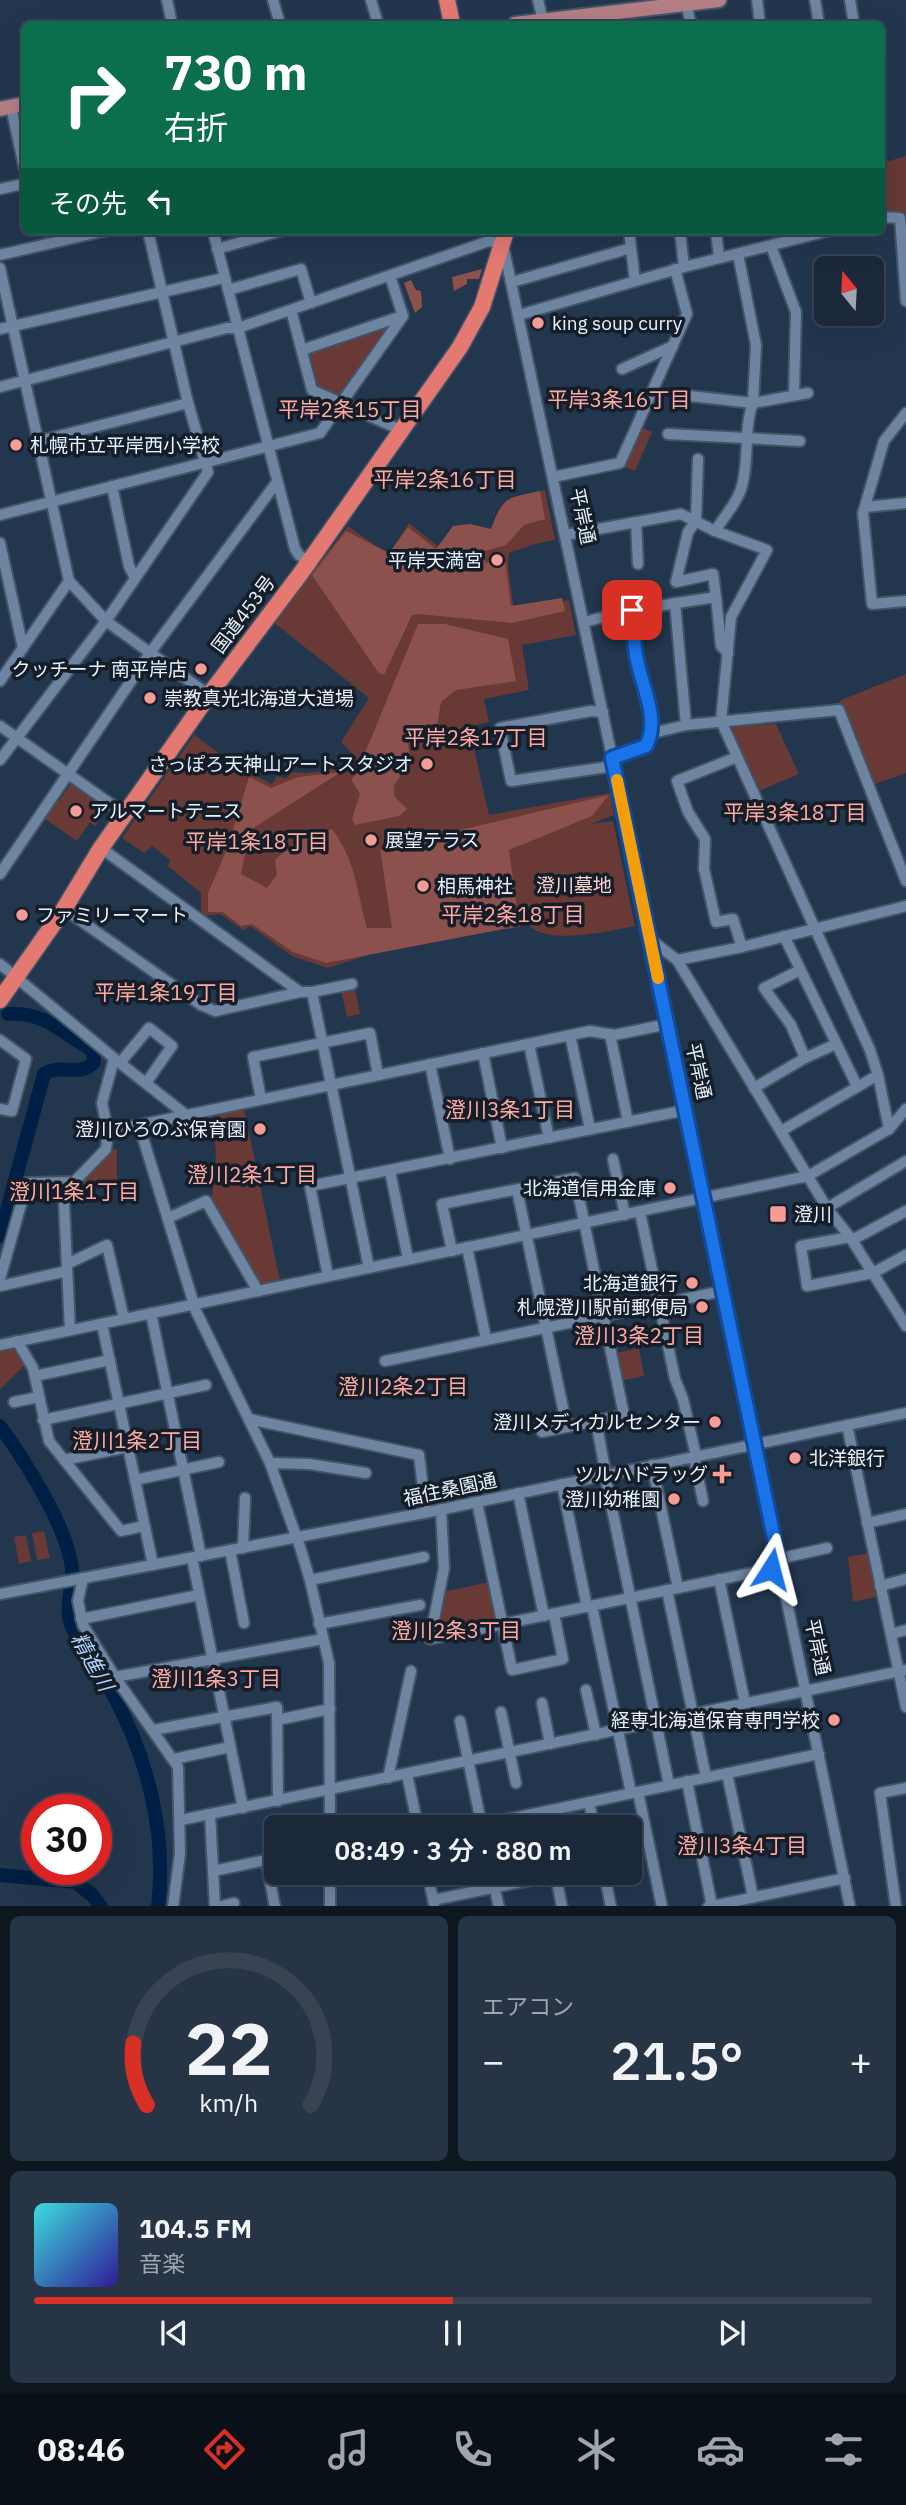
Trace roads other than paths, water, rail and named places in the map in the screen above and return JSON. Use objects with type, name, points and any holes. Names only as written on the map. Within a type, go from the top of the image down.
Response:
[{"type":"highway","points":[[447,0],[451,21]]},
{"type":"highway","points":[[458,0],[462,21]]},
{"type":"highway","name":"国道453号","points":[[0,1000],[64,909],[101,848],[209,695],[309,562],[472,327],[501,236]]},
{"type":"main road","points":[[542,21],[589,20],[679,3],[719,0]]},
{"type":"street","points":[[167,0],[171,21]]},
{"type":"street","points":[[273,0],[279,21]]},
{"type":"street","points":[[371,0],[377,21]]},
{"type":"street","points":[[538,0],[542,21]]},
{"type":"street","points":[[757,0],[760,21]]},
{"type":"street","points":[[815,0],[818,21]]},
{"type":"street","points":[[850,0],[854,21]]},
{"type":"street","points":[[679,3],[689,21]]},
{"type":"street","points":[[12,107],[21,152]]},
{"type":"street","points":[[0,189],[21,185]]},
{"type":"street","points":[[885,217],[900,218],[906,301]]},
{"type":"street","points":[[0,255],[87,235]]},
{"type":"street","points":[[0,760],[106,621],[134,576],[208,472],[173,343],[149,235]]},
{"type":"street","points":[[214,235],[295,549],[309,562]]},
{"type":"street","points":[[217,249],[266,235]]},
{"type":"street","points":[[629,235],[635,281]]},
{"type":"street","points":[[553,477],[620,463],[687,314],[679,268],[680,235]]},
{"type":"street","points":[[716,235],[719,257]]},
{"type":"street","points":[[519,315],[719,257],[812,235]]},
{"type":"street","points":[[0,387],[227,328],[237,328],[501,236]]},
{"type":"street","name":"平岸通","points":[[501,236],[603,712],[850,1906]]},
{"type":"street","points":[[771,246],[796,312],[794,394]]},
{"type":"street","points":[[512,282],[631,248]]},
{"type":"street","points":[[715,531],[741,490],[753,403],[756,345],[738,254]]},
{"type":"street","points":[[0,268],[69,581],[106,621],[209,695]]},
{"type":"street","points":[[228,290],[301,269],[311,303]]},
{"type":"street","points":[[390,276],[403,316]]},
{"type":"street","points":[[0,329],[224,278]]},
{"type":"street","points":[[291,310],[312,390],[401,430]]},
{"type":"street","points":[[302,350],[403,316]]},
{"type":"street","points":[[0,515],[320,433],[403,316]]},
{"type":"street","points":[[622,369],[673,346]]},
{"type":"street","points":[[681,395],[753,403],[808,393]]},
{"type":"street","points":[[39,441],[188,403]]},
{"type":"street","points":[[906,413],[884,441],[863,513],[872,604],[906,601]]},
{"type":"street","points":[[668,434],[800,441]]},
{"type":"street","points":[[698,459],[696,522],[688,531],[676,582],[713,574],[721,646],[728,653]]},
{"type":"street","points":[[0,874],[150,653],[278,482]]},
{"type":"street","points":[[112,486],[129,566],[134,576]]},
{"type":"street","points":[[865,507],[906,503]]},
{"type":"street","points":[[565,534],[681,514],[715,531],[767,550],[731,617],[721,721],[870,1050],[889,1129]]},
{"type":"street","points":[[636,522],[638,564]]},
{"type":"street","points":[[0,543],[23,648]]},
{"type":"street","points":[[0,681],[69,581]]},
{"type":"street","points":[[583,622],[632,610],[716,597]]},
{"type":"street","points":[[675,603],[686,725]]},
{"type":"street","points":[[603,712],[591,711],[500,728],[511,781],[613,762],[646,746],[653,733],[636,658],[632,610]]},
{"type":"street","points":[[653,733],[686,725],[839,710],[906,881]]},
{"type":"street","points":[[0,726],[125,814]]},
{"type":"street","points":[[737,757],[677,781],[688,812],[705,839],[704,869],[716,922],[733,919],[741,947]]},
{"type":"street","points":[[101,848],[300,992]]},
{"type":"street","points":[[677,960],[906,906]]},
{"type":"street","points":[[64,909],[201,1005],[215,1011],[300,992],[352,984]]},
{"type":"street","points":[[783,936],[857,1086]]},
{"type":"street","points":[[650,939],[677,960],[827,1208],[851,1239],[906,1326]]},
{"type":"street","points":[[0,964],[186,1115]]},
{"type":"street","points":[[800,970],[764,988],[791,1025],[805,1058]]},
{"type":"street","points":[[312,992],[369,1268]]},
{"type":"street","points":[[108,1132],[590,1031],[610,1034],[668,1024]]},
{"type":"street","points":[[0,1279],[27,1183],[74,1182],[106,1149],[108,1132],[102,1103],[117,1061],[149,1028],[172,1046],[146,1083]]},
{"type":"street","points":[[261,1099],[253,1057],[370,1032],[378,1075]]},
{"type":"street","points":[[610,1034],[628,1122]]},
{"type":"street","points":[[570,1035],[590,1129]]},
{"type":"street","points":[[0,1041],[26,1059],[12,1111],[0,1109]]},
{"type":"street","points":[[529,1044],[549,1138]]},
{"type":"street","points":[[754,1088],[805,1058],[836,1044]]},
{"type":"street","points":[[483,1053],[502,1148]]},
{"type":"street","points":[[430,1064],[450,1158]]},
{"type":"street","points":[[781,1131],[878,1075]]},
{"type":"street","points":[[328,1276],[310,1186],[686,1110]]},
{"type":"street","points":[[0,1345],[808,1176],[889,1129],[905,1111]]},
{"type":"street","points":[[139,1125],[194,1304],[271,1463],[310,1580],[329,1663],[330,1815]]},
{"type":"street","points":[[613,1159],[625,1215]]},
{"type":"street","points":[[827,1208],[906,1161]]},
{"type":"street","points":[[390,1171],[408,1259]]},
{"type":"street","points":[[452,1251],[442,1205],[575,1178],[624,1415],[542,1432]]},
{"type":"street","points":[[63,1182],[70,1330]]},
{"type":"street","points":[[517,1190],[567,1427]]},
{"type":"street","points":[[168,1219],[206,1200],[258,1291]]},
{"type":"street","points":[[906,1211],[851,1239],[801,1247],[807,1286],[873,1273],[906,1255]]},
{"type":"street","points":[[640,1212],[675,1379],[683,1399],[703,1501]]},
{"type":"street","points":[[0,1286],[67,1267],[107,1245],[124,1319]]},
{"type":"street","points":[[467,1247],[486,1339]]},
{"type":"street","points":[[385,1361],[723,1291]]},
{"type":"street","points":[[895,1308],[906,1301]]},
{"type":"street","points":[[151,1313],[183,1470],[199,1595],[243,1808]]},
{"type":"street","points":[[102,1324],[153,1565]]},
{"type":"street","points":[[17,1341],[30,1361],[35,1376],[49,1441],[121,1531],[144,1526]]},
{"type":"street","points":[[35,1376],[110,1360]]},
{"type":"street","points":[[43,1420],[206,1385]]},
{"type":"street","points":[[14,1402],[39,1397]]},
{"type":"street","name":"福住桑園通","points":[[0,1594],[477,1502],[906,1413]]},
{"type":"street","points":[[249,1419],[419,1455],[426,1512]]},
{"type":"street","points":[[596,1421],[668,1785]]},
{"type":"street","points":[[847,1425],[880,1586],[902,1671],[906,1707]]},
{"type":"street","points":[[64,1460],[128,1447]]},
{"type":"street","points":[[135,1480],[219,1462]]},
{"type":"street","points":[[271,1463],[309,1464],[366,1473]]},
{"type":"street","points":[[652,1465],[706,1777]]},
{"type":"street","points":[[562,1484],[618,1730],[662,1906]]},
{"type":"street","points":[[477,1502],[512,1670],[564,1659],[549,1615],[518,1493]]},
{"type":"street","points":[[243,1548],[245,1498]]},
{"type":"street","points":[[441,1509],[444,1568],[430,1639],[719,1579],[827,1548]]},
{"type":"street","points":[[867,1522],[906,1514]]},
{"type":"street","points":[[230,1550],[244,1623]]},
{"type":"street","points":[[310,1580],[424,1557]]},
{"type":"street","points":[[719,1579],[745,1703]]},
{"type":"street","points":[[880,1586],[906,1579]]},
{"type":"street","points":[[76,1580],[81,1619],[116,1677],[174,1759],[179,1775],[180,1853],[173,1906]]},
{"type":"street","points":[[81,1619],[199,1595]]},
{"type":"street","points":[[319,1624],[420,1605]]},
{"type":"street","points":[[891,1634],[906,1630]]},
{"type":"street","points":[[116,1677],[323,1639]]},
{"type":"street","points":[[388,1778],[411,1671]]},
{"type":"street","points":[[181,1820],[902,1671]]},
{"type":"street","points":[[586,1690],[596,1735]]},
{"type":"street","points":[[542,1703],[550,1744]]},
{"type":"street","points":[[153,1731],[277,1707],[278,1801]]},
{"type":"street","points":[[277,1720],[330,1709]]},
{"type":"street","points":[[501,1712],[516,1783]]},
{"type":"street","points":[[460,1721],[476,1815]]},
{"type":"street","points":[[174,1759],[230,1747]]},
{"type":"street","points":[[529,1815],[819,1754]]},
{"type":"street","points":[[727,1773],[752,1900]]},
{"type":"street","points":[[407,1774],[416,1815]]},
{"type":"street","points":[[687,1781],[710,1906],[752,1900],[845,1878]]},
{"type":"street","points":[[896,1906],[880,1793],[906,1788]]},
{"type":"street","points":[[589,1802],[592,1815]]},
{"type":"street","points":[[210,1814],[216,1906],[234,1903]]},
{"type":"street","points":[[213,1871],[264,1860]]},
{"type":"street","points":[[271,1885],[275,1906]]},
{"type":"street","points":[[330,1885],[330,1906]]},
{"type":"street","points":[[430,1885],[434,1903],[504,1885]]},
{"type":"street","points":[[558,1885],[562,1906]]},
{"type":"street","points":[[607,1885],[611,1906]]},
{"type":"street","points":[[495,1887],[499,1906]]},
{"type":"waterway","name":"精進川","points":[[0,1236],[44,1074],[57,1070],[83,1069],[94,1062],[89,1048],[51,1024],[32,1016],[8,1014]]},
{"type":"waterway","name":"精進川","points":[[0,1426],[21,1456],[54,1514],[69,1552],[72,1569],[69,1606],[72,1627],[124,1716],[144,1768],[157,1823],[160,1851],[158,1906]]},
{"type":"waterway","points":[[0,1875],[76,1882],[100,1906]]},
{"type":"place","name":"king soup curry","points":[[538,323]]},
{"type":"place","name":"札幌市立平岸西小学校","points":[[16,445]]},
{"type":"place","name":"平岸天満宮","points":[[497,560]]},
{"type":"place","name":"クッチーナ 南平岸店","points":[[201,669]]},
{"type":"place","name":"崇教真光北海道大道場","points":[[150,698]]},
{"type":"place","name":"さっぽろ天神山アートスタジオ","points":[[427,764]]},
{"type":"place","name":"アルマートテニス","points":[[76,811]]},
{"type":"place","name":"展望テラス","points":[[371,840]]},
{"type":"place","name":"相馬神社","points":[[423,886]]},
{"type":"place","name":"ファミリーマート","points":[[22,915]]},
{"type":"place","name":"澄川ひろのぶ保育園","points":[[260,1129]]},
{"type":"place","name":"北海道信用金庫","points":[[670,1188]]},
{"type":"place","name":"澄川","points":[[778,1214]]},
{"type":"place","name":"北海道銀行","points":[[692,1283]]},
{"type":"place","name":"札幌澄川駅前郵便局","points":[[702,1307]]},
{"type":"place","name":"澄川メディカルセンター","points":[[715,1422]]},
{"type":"place","name":"北洋銀行","points":[[795,1458]]},
{"type":"place","name":"ツルハドラッグ","points":[[722,1474]]},
{"type":"place","name":"澄川幼稚園","points":[[674,1499]]},
{"type":"place","name":"経専北海道保育専門学校","points":[[834,1720]]},
{"type":"district","name":"平岸3条16丁目","points":[[619,400]]},
{"type":"district","name":"平岸2条15丁目","points":[[350,410]]},
{"type":"district","name":"平岸2条16丁目","points":[[445,480]]},
{"type":"district","name":"平岸2条17丁目","points":[[476,738]]},
{"type":"district","name":"平岸3条18丁目","points":[[795,813]]},
{"type":"district","name":"平岸1条18丁目","points":[[257,842]]},
{"type":"district","name":"平岸2条18丁目","points":[[513,915]]},
{"type":"district","name":"平岸1条19丁目","points":[[166,993]]},
{"type":"district","name":"澄川3条1丁目","points":[[510,1110]]},
{"type":"district","name":"澄川2条1丁目","points":[[252,1175]]},
{"type":"district","name":"澄川1条1丁目","points":[[74,1192]]},
{"type":"district","name":"澄川3条2丁目","points":[[639,1336]]},
{"type":"district","name":"澄川2条2丁目","points":[[403,1387]]},
{"type":"district","name":"澄川1条2丁目","points":[[137,1441]]},
{"type":"district","name":"澄川2条3丁目","points":[[456,1631]]},
{"type":"district","name":"澄川1条3丁目","points":[[216,1679]]},
{"type":"district","name":"澄川3条4丁目","points":[[742,1846]]},
{"type":"park label","name":"澄川墓地","points":[[574,885]]}]
